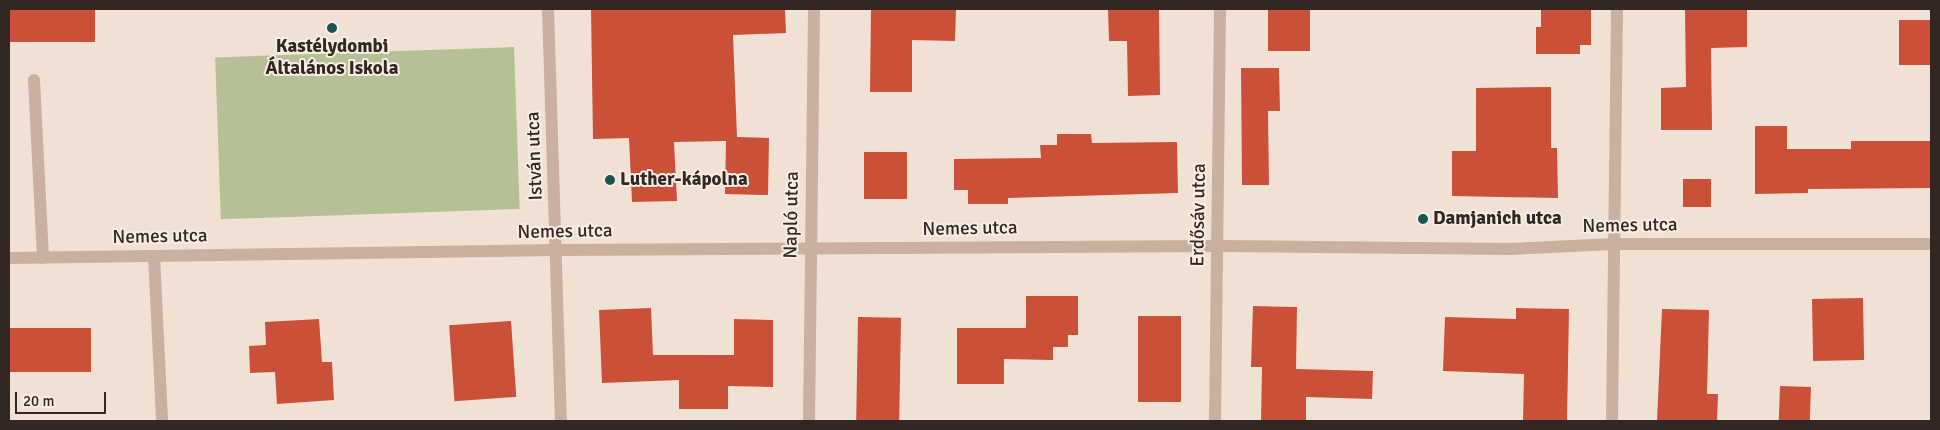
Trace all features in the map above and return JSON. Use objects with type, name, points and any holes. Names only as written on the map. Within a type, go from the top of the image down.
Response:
[{"type":"street","name":"István utca","points":[[548,9],[561,421]]},
{"type":"street","name":"Napló utca","points":[[809,421],[814,9]]},
{"type":"street","name":"Erdősáv utca","points":[[1215,421],[1220,9]]},
{"type":"street","points":[[1612,421],[1617,9]]},
{"type":"street","points":[[34,80],[43,258]]},
{"type":"street","name":"Nemes utca","points":[[9,258],[557,250],[811,250],[1218,246],[1405,250],[1615,244],[1931,244]]},
{"type":"street","points":[[154,256],[162,421]]},
{"type":"green space","points":[[514,47],[520,209],[221,219],[215,57]]},
{"type":"building","points":[[9,9],[95,9],[95,42],[9,42]]},
{"type":"building","points":[[591,9],[785,9],[786,33],[733,35],[737,137],[769,138],[768,195],[725,194],[726,141],[674,142],[677,201],[632,202],[629,138],[593,139]]},
{"type":"building","points":[[871,9],[956,9],[955,41],[912,40],[912,92],[870,92]]},
{"type":"building","points":[[1108,9],[1159,9],[1160,95],[1128,96],[1127,41],[1109,41]]},
{"type":"building","points":[[1268,9],[1310,9],[1310,51],[1268,51]]},
{"type":"building","points":[[1541,9],[1591,9],[1591,45],[1580,45],[1580,54],[1536,54],[1536,27],[1541,27]]},
{"type":"building","points":[[1685,9],[1747,9],[1747,47],[1711,48],[1712,130],[1661,130],[1661,88],[1686,87]]},
{"type":"building","points":[[1899,20],[1931,20],[1931,65],[1899,65]]},
{"type":"building","points":[[1241,68],[1279,68],[1280,111],[1268,111],[1269,185],[1242,185]]},
{"type":"building","points":[[1551,87],[1551,148],[1557,148],[1558,198],[1452,196],[1452,151],[1476,151],[1476,88]]},
{"type":"building","points":[[1755,126],[1787,126],[1787,149],[1851,149],[1851,141],[1931,141],[1931,188],[1808,189],[1808,193],[1755,194]]},
{"type":"building","points":[[1057,134],[1091,134],[1092,143],[1177,142],[1178,193],[1008,198],[1008,204],[968,204],[968,190],[954,190],[954,159],[1041,158],[1040,145],[1057,145]]},
{"type":"building","points":[[864,152],[907,152],[907,199],[864,199]]},
{"type":"building","points":[[1683,179],[1711,179],[1711,207],[1683,207]]},
{"type":"building","points":[[1026,296],[1078,296],[1078,335],[1068,335],[1068,347],[1053,347],[1053,360],[1004,359],[1004,384],[957,384],[957,328],[1026,328]]},
{"type":"building","points":[[1863,298],[1864,360],[1813,361],[1812,299]]},
{"type":"building","points":[[1253,306],[1297,307],[1296,369],[1373,371],[1372,399],[1306,397],[1306,421],[1261,421],[1262,367],[1251,367]]},
{"type":"building","points":[[651,308],[653,355],[734,355],[734,319],[773,320],[773,387],[728,386],[728,409],[679,409],[679,380],[602,383],[599,310]]},
{"type":"building","points":[[1516,308],[1569,309],[1567,421],[1523,421],[1524,374],[1443,371],[1445,317],[1516,319]]},
{"type":"building","points":[[1662,309],[1709,310],[1707,394],[1718,394],[1717,421],[1657,421]]},
{"type":"building","points":[[1138,316],[1181,316],[1181,402],[1138,402]]},
{"type":"building","points":[[858,317],[901,318],[899,421],[856,421]]},
{"type":"building","points":[[319,319],[322,362],[332,362],[334,400],[277,404],[275,372],[250,373],[249,346],[266,345],[265,322]]},
{"type":"building","points":[[511,321],[516,397],[454,401],[449,325]]},
{"type":"building","points":[[9,328],[91,328],[91,372],[9,372]]},
{"type":"building","points":[[1780,386],[1811,387],[1810,421],[1779,421]]},
{"type":"place","name":"Kastélydombi Általános Iskola","points":[[332,28]]},
{"type":"place","name":"Luther-kápolna","points":[[610,180]]},
{"type":"place","name":"Damjanich utca","points":[[1423,219]]}]
